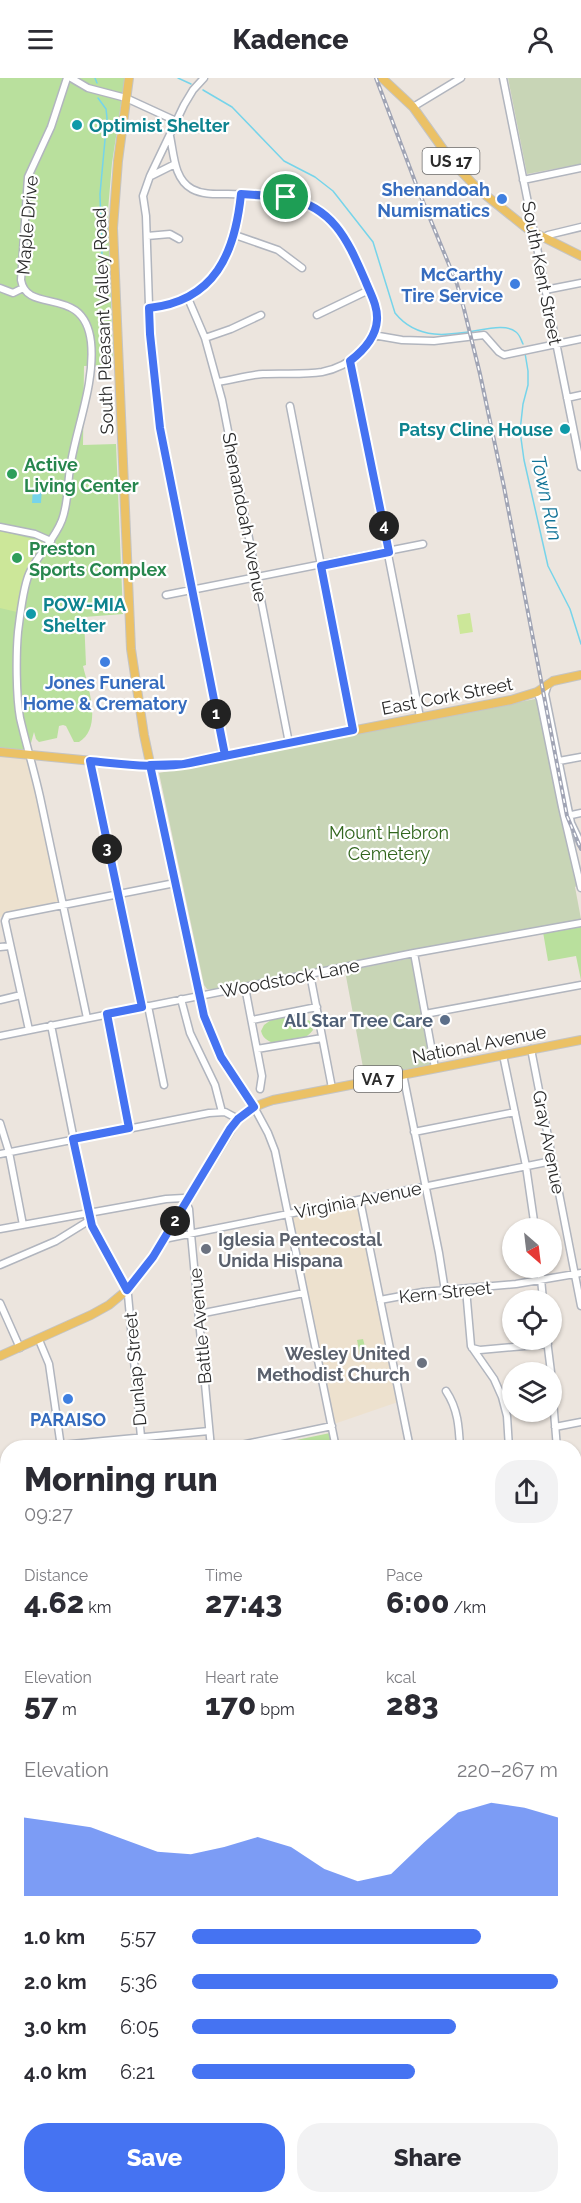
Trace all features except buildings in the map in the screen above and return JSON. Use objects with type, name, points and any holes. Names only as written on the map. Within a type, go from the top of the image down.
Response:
[{"type":"main road","name":"South Pleasant Valley Road","points":[[129,78],[114,195],[129,627],[134,682],[207,1023],[218,1049],[254,1107]]},
{"type":"main road","name":"US 17","points":[[382,78],[413,107],[466,178],[496,205],[534,232],[581,256]]},
{"type":"main road","name":"East Cork Street","points":[[0,752],[150,765],[184,764],[512,700],[537,692],[548,684],[581,675]]},
{"type":"main road","name":"National Avenue","points":[[238,1119],[254,1107],[273,1100],[581,1040]]},
{"type":"main road","name":"VA 7","points":[[0,1356],[100,1311],[127,1290],[146,1267],[238,1119]]},
{"type":"street","points":[[69,78],[95,91],[126,98],[176,121]]},
{"type":"street","name":"Maple Drive","points":[[69,78],[51,127],[28,177],[21,273],[23,288],[30,296],[66,304],[77,311],[86,322],[91,344],[90,368],[81,421],[70,464],[66,503],[61,522],[28,575],[18,633],[19,712],[87,1018]]},
{"type":"street","points":[[204,78],[188,96],[150,176],[143,196],[147,236],[150,334],[160,428],[225,755]]},
{"type":"street","points":[[442,78],[446,87]]},
{"type":"street","points":[[413,107],[461,78]]},
{"type":"street","name":"South Kent Street","points":[[503,78],[581,467]]},
{"type":"street","points":[[170,135],[175,164],[180,177],[192,189],[207,194],[241,194],[295,199],[324,213],[348,242],[377,314],[373,335],[364,348],[350,361],[335,368],[319,372],[255,375],[218,382]]},
{"type":"street","points":[[150,176],[175,164]]},
{"type":"street","points":[[523,180],[581,168]]},
{"type":"street","points":[[149,308],[169,304],[187,296],[207,283],[219,269],[228,255],[235,235],[241,194]]},
{"type":"street","points":[[544,237],[581,227]]},
{"type":"street","points":[[147,236],[170,234],[179,239]]},
{"type":"street","points":[[235,235],[278,250],[302,268]]},
{"type":"street","points":[[545,290],[581,283]]},
{"type":"street","points":[[0,288],[13,293],[23,288]]},
{"type":"street","points":[[317,315],[369,290]]},
{"type":"street","name":"Shenandoah Avenue","points":[[187,296],[205,338],[218,382],[289,743]]},
{"type":"street","points":[[205,338],[261,315]]},
{"type":"street","points":[[373,335],[402,340],[434,341],[484,335],[504,355],[581,339]]},
{"type":"street","points":[[350,361],[420,717]]},
{"type":"street","points":[[567,398],[581,395]]},
{"type":"street","points":[[290,406],[353,730]]},
{"type":"street","points":[[0,527],[35,534],[51,541]]},
{"type":"street","points":[[165,595],[321,566],[423,544]]},
{"type":"street","points":[[548,684],[545,694],[559,761],[567,816],[581,844]]},
{"type":"street","points":[[537,692],[567,816],[581,888]]},
{"type":"street","points":[[559,761],[581,757]]},
{"type":"street","points":[[90,761],[117,894],[164,1085]]},
{"type":"street","points":[[567,816],[581,813]]},
{"type":"street","points":[[29,1030],[5,920],[10,915],[176,883]]},
{"type":"street","name":"Woodstock Lane","points":[[0,1036],[581,922]]},
{"type":"street","points":[[0,947],[10,946]]},
{"type":"street","points":[[414,953],[435,1068]]},
{"type":"street","points":[[310,974],[332,1088]]},
{"type":"street","points":[[425,1014],[581,985]]},
{"type":"street","points":[[245,987],[262,1080],[260,1089]]},
{"type":"street","points":[[0,1000],[21,995]]},
{"type":"street","points":[[181,999],[190,1033],[214,1085],[222,1112]]},
{"type":"street","points":[[252,1020],[316,1007]]},
{"type":"street","points":[[107,1014],[129,1128]]},
{"type":"street","points":[[51,1025],[89,1217],[127,1290]]},
{"type":"street","points":[[257,1049],[322,1038]]},
{"type":"street","name":"Gray Avenue","points":[[531,1049],[552,1161],[578,1273],[581,1306]]},
{"type":"street","points":[[503,1055],[526,1166],[534,1218]]},
{"type":"street","points":[[403,1074],[445,1291]]},
{"type":"street","points":[[254,1107],[274,1149],[335,1440]]},
{"type":"street","points":[[0,1154],[222,1112],[238,1119]]},
{"type":"street","points":[[414,1132],[515,1112]]},
{"type":"street","points":[[0,1123],[9,1152],[23,1225]]},
{"type":"street","name":"Virginia Avenue","points":[[164,1239],[552,1161]]},
{"type":"street","points":[[0,1229],[89,1217],[180,1197],[184,1198],[186,1204]]},
{"type":"street","points":[[360,1200],[408,1440]]},
{"type":"street","name":"Battle Avenue","points":[[186,1204],[189,1209],[210,1440]]},
{"type":"street","points":[[0,1265],[56,1241],[89,1217]]},
{"type":"street","name":"Kern Street","points":[[380,1300],[407,1294],[541,1281],[578,1273]]},
{"type":"street","points":[[541,1278],[542,1290]]},
{"type":"street","points":[[466,1289],[472,1348],[494,1379],[502,1396],[507,1416],[508,1440]]},
{"type":"street","name":"Dunlap Street","points":[[127,1290],[141,1438]]},
{"type":"street","points":[[198,1314],[304,1293]]},
{"type":"street","points":[[0,1303],[20,1348]]},
{"type":"street","points":[[39,1340],[49,1364],[60,1440]]},
{"type":"street","points":[[472,1348],[480,1350],[502,1347]]},
{"type":"street","points":[[446,1391],[458,1416],[460,1440]]},
{"type":"street","points":[[555,1422],[556,1440]]},
{"type":"street","points":[[555,1427],[581,1422]]},
{"type":"street","points":[[265,1440],[332,1426]]},
{"type":"street","points":[[121,1440],[209,1431]]},
{"type":"shaded area","points":[[0,755],[31,758],[63,906],[0,917]]},
{"type":"shaded area","points":[[357,1203],[398,1402],[334,1424],[292,1216]]},
{"type":"green space","points":[[0,78],[125,78],[112,163],[108,210],[113,365],[84,366],[83,445],[116,444],[123,614],[84,617],[86,665],[83,666],[92,707],[90,727],[86,736],[79,742],[74,742],[66,726],[63,725],[59,726],[57,738],[39,742],[34,732],[31,743],[24,750],[0,748]]},
{"type":"green space","points":[[508,78],[581,78],[581,164],[527,174]]},
{"type":"green space","name":"Preston Sports Complex","points":[[0,531],[44,542],[26,573],[17,612],[0,608]]},
{"type":"green space","points":[[470,613],[473,632],[460,634],[457,615]]},
{"type":"green space","name":"Mount Hebron Cemetery","points":[[535,699],[538,702],[577,886],[575,887],[581,919],[218,990],[207,989],[204,985],[159,773]]},
{"type":"green space","points":[[581,925],[581,980],[576,956],[548,961],[543,932]]},
{"type":"green space","points":[[412,958],[432,1065],[365,1078],[345,971]]},
{"type":"green space","points":[[293,1014],[310,1021],[313,1030],[308,1035],[286,1044],[277,1044],[264,1038],[261,1031],[264,1025],[271,1020]]},
{"type":"green space","points":[[363,1339],[368,1358],[361,1360],[357,1340]]},
{"type":"green space","points":[[330,1433],[331,1440],[296,1440]]},
{"type":"water","points":[[33,487],[42,487],[41,503],[32,503]]},
{"type":"waterway","points":[[95,78],[97,83]]},
{"type":"waterway","name":"Town Run","points":[[178,78],[191,84]]},
{"type":"waterway","name":"Town Run","points":[[203,90],[232,107],[284,161],[315,177],[333,191],[373,242],[395,313],[410,326],[427,333],[444,334],[507,328],[516,332],[523,344]]},
{"type":"waterway","points":[[98,98],[106,109],[107,118],[100,194],[102,255]]},
{"type":"waterway","name":"Town Run","points":[[525,353],[528,385],[520,431],[524,460],[548,566],[570,609],[581,644]]},
{"type":"railway","points":[[376,78],[457,284],[464,309],[504,487],[567,816],[581,849]]},
{"type":"place","name":"Optimist Shelter","points":[[77,125]]},
{"type":"place","name":"Shenandoah Numismatics","points":[[502,199]]},
{"type":"place","name":"McCarthy Tire Service","points":[[515,284]]},
{"type":"place","name":"Patsy Cline House","points":[[565,429]]},
{"type":"place","name":"Active Living Center","points":[[12,474]]},
{"type":"place","name":"Preston Sports Complex","points":[[17,558]]},
{"type":"place","name":"POW-MIA Shelter","points":[[31,614]]},
{"type":"place","name":"Jones Funeral Home & Crematory","points":[[105,662]]},
{"type":"place","name":"All Star Tree Care","points":[[445,1020]]},
{"type":"place","name":"Iglesia Pentecostal Unida Hispana","points":[[206,1249]]},
{"type":"place","name":"Wesley United Methodist Church","points":[[422,1363]]},
{"type":"place","name":"PARAISO","points":[[68,1399]]},
{"type":"route","points":[[286,197],[241,194],[235,235],[228,255],[219,269],[207,283],[196,291],[169,304],[149,308],[160,428],[225,755],[184,764],[150,765],[204,1016],[221,1057],[254,1107],[238,1119],[230,1129],[153,1257],[127,1290],[92,1226],[73,1139],[129,1128],[107,1014],[142,1007],[90,761],[134,765],[150,765],[158,766],[176,765],[184,764],[190,763],[353,730],[321,566],[389,552],[350,361],[359,354],[374,334],[377,321],[376,308],[348,242],[337,226],[324,213],[309,204],[286,197]]}]
